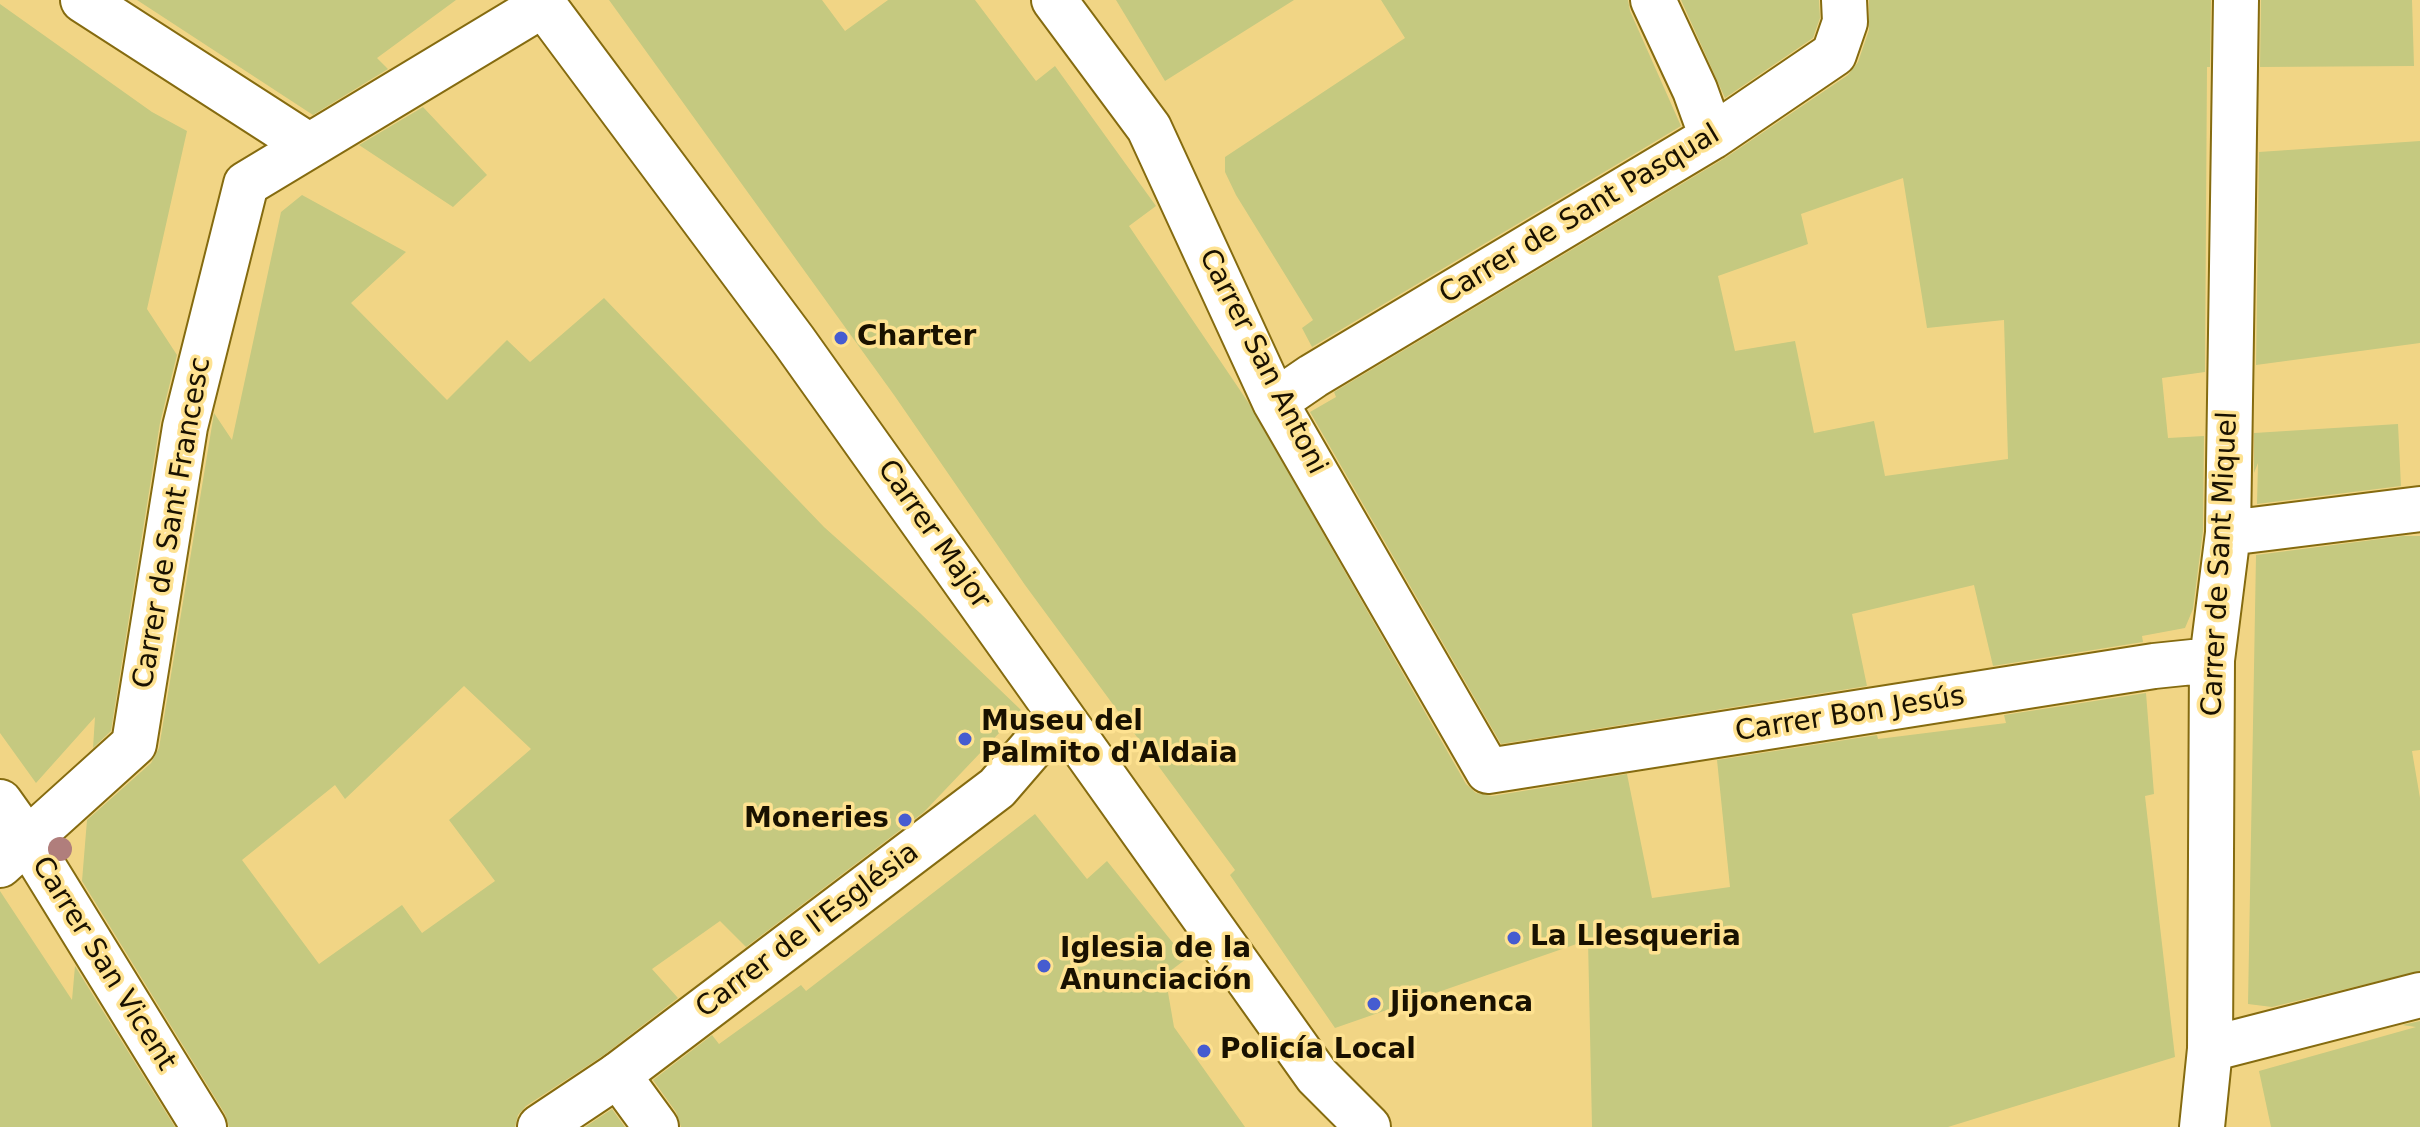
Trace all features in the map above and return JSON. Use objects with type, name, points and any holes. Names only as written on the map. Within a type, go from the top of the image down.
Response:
[{"type":"street","points":[[83,0],[308,145]]},
{"type":"street","name":"Carrer San Antoni","points":[[1054,0],[1149,128],[1275,402],[1488,771]]},
{"type":"street","points":[[1653,0],[1695,90],[1712,137]]},
{"type":"street","name":"Carrer de Sant Pasqual","points":[[1275,402],[1313,376],[1712,137],[1834,54],[1845,22],[1844,0]]},
{"type":"street","name":"Carrer de Sant Miquel","points":[[2202,1127],[2210,1049],[2212,660],[2228,533],[2236,0]]},
{"type":"street","name":"Carrer de Sant Francesc","points":[[13,853],[134,744],[185,427],[246,184],[542,3]]},
{"type":"street","name":"Carrer Major","points":[[542,3],[794,341],[1317,1076],[1368,1127]]},
{"type":"street","points":[[2228,533],[2420,509]]},
{"type":"street","name":"Carrer Bon Jesús","points":[[1488,771],[2138,668],[2212,660]]},
{"type":"street","name":"Carrer de l'Església","points":[[540,1127],[618,1075],[997,788],[1060,715]]},
{"type":"street","name":"Carrer San Vicent","points":[[0,802],[13,853],[204,1127]]},
{"type":"street","points":[[2210,1049],[2420,995]]},
{"type":"street","points":[[618,1075],[656,1127]]},
{"type":"building","points":[[137,0],[456,0],[377,58],[388,69],[313,115]]},
{"type":"building","points":[[609,0],[822,0],[845,31],[888,0],[975,0],[1036,81],[1055,66],[1156,206],[1129,226],[1248,402],[1466,784],[1476,793],[1492,796],[1627,774],[1652,898],[1730,887],[1717,760],[1877,735],[1878,739],[2006,723],[2004,715],[2146,693],[2154,794],[2145,796],[2175,1057],[1948,1127],[1592,1127],[1588,940],[1335,1028],[1230,875],[1235,870],[1025,585],[894,395]]},
{"type":"building","points":[[1116,0],[1294,0],[1165,81]]},
{"type":"building","points":[[1381,0],[1628,0],[1630,11],[1681,126],[1312,347],[1302,328],[1313,320],[1236,195],[1225,172],[1225,157],[1405,38]]},
{"type":"building","points":[[1681,0],[1819,0],[1820,18],[1813,38],[1725,98]]},
{"type":"building","points":[[1869,0],[2211,0],[2210,67],[2207,67],[2205,372],[2162,378],[2168,438],[2204,436],[2203,531],[2193,609],[2185,628],[2142,636],[2143,642],[1993,666],[1974,585],[1852,614],[1867,686],[1501,744],[1310,412],[1336,397],[1334,392],[1725,158],[1848,75],[1858,62],[1869,30]],"holes":[[[1903,178],[1927,328],[2004,320],[2008,459],[1885,476],[1874,421],[1814,433],[1795,341],[1735,351],[1718,276],[1808,244],[1801,214]]]},
{"type":"building","points":[[2261,0],[2412,0],[2414,66],[2260,67]]},
{"type":"building","points":[[0,4],[152,112],[187,131],[147,309],[177,355],[160,423],[111,731],[93,748],[95,717],[36,783],[0,733]]},
{"type":"building","points":[[423,107],[487,175],[453,207],[359,145]]},
{"type":"building","points":[[2420,141],[2420,343],[2256,365],[2259,152]]},
{"type":"building","points":[[302,195],[406,252],[351,303],[447,400],[507,340],[530,362],[604,298],[824,527],[1021,710],[924,812],[746,947],[720,921],[652,969],[678,998],[604,1055],[526,1106],[518,1115],[515,1127],[229,1127],[225,1114],[82,881],[87,820],[151,763],[159,748],[214,413],[232,440],[281,212]],"holes":[[[464,686],[531,749],[449,820],[495,881],[422,933],[402,905],[319,964],[242,860],[335,785],[345,799]]]},
{"type":"building","points":[[2398,424],[2401,486],[2257,504],[2258,463],[2254,473],[2254,433]]},
{"type":"building","points":[[2420,536],[2420,750],[2412,751],[2420,798],[2420,971],[2272,1007],[2248,1004],[2256,555]]},
{"type":"building","points":[[1035,814],[1087,879],[1107,861],[1186,959],[1165,975],[1174,1027],[1245,1127],[681,1127],[676,1112],[653,1080],[712,1035],[719,1044],[801,985],[806,991]]},
{"type":"building","points":[[0,891],[72,1000],[75,966],[175,1127],[0,1127]]},
{"type":"building","points":[[2420,1021],[2420,1127],[2271,1127],[2259,1071],[2416,1027],[2402,1025]]},
{"type":"building","points":[[612,1109],[625,1127],[585,1127]]},
{"type":"place","name":"Charter","points":[[841,338]]},
{"type":"place","name":"Museu del Palmito d'Aldaia","points":[[965,739]]},
{"type":"place","name":"Moneries","points":[[905,820]]},
{"type":"place","name":"La Llesqueria","points":[[1514,938]]},
{"type":"place","name":"Iglesia de la Anunciación","points":[[1044,966]]},
{"type":"place","name":"Jijonenca","points":[[1374,1004]]},
{"type":"place","name":"Policía Local","points":[[1204,1051]]}]
